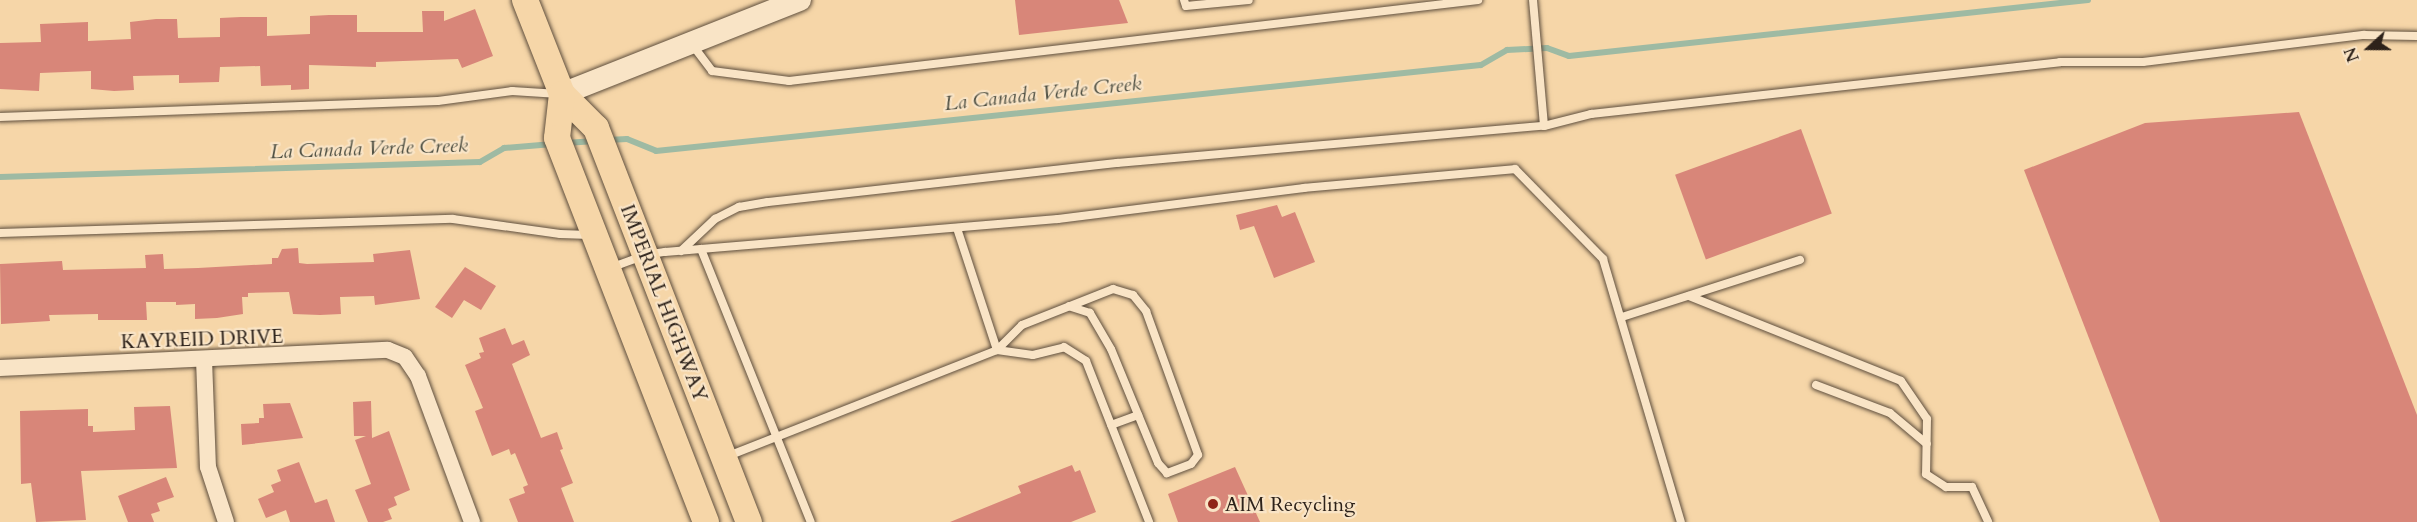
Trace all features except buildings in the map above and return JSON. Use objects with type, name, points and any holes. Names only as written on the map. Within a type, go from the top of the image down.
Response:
[{"type":"main road","name":"IMPERIAL HIGHWAY","points":[[525,0],[565,101],[596,128],[749,522]]},
{"type":"main road","name":"IMPERIAL HIGHWAY","points":[[565,101],[557,138],[706,522]]},
{"type":"street","points":[[565,101],[690,43],[800,0]]},
{"type":"street","name":"KAYREID DRIVE","points":[[0,368],[388,351],[405,357],[418,376],[472,522]]},
{"type":"street","points":[[204,360],[208,467],[226,522]]},
{"type":"lane","points":[[1184,0],[1186,6],[1249,0]]},
{"type":"lane","points":[[690,43],[712,71],[789,81],[1478,0]]},
{"type":"lane","points":[[1533,0],[1544,126]]},
{"type":"lane","points":[[681,251],[716,219],[739,207],[768,202],[1117,163],[1544,126],[1591,114],[2048,64],[2143,62],[2364,35],[2417,36]]},
{"type":"lane","points":[[0,117],[438,100],[512,91],[565,101]]},
{"type":"lane","points":[[607,269],[645,255],[681,251],[957,228],[1304,188],[1515,169],[1603,260],[1682,522]]},
{"type":"lane","points":[[0,233],[453,219],[560,234],[590,223]]},
{"type":"lane","points":[[957,228],[997,350]]},
{"type":"lane","points":[[701,249],[811,522]]},
{"type":"lane","points":[[1622,317],[1800,260]]},
{"type":"lane","points":[[724,458],[997,350],[1022,325],[1069,306],[1113,289],[1133,295],[1146,311],[1198,455],[1191,464],[1167,473],[1158,463],[1111,350],[1089,314],[1069,306]]},
{"type":"lane","points":[[1689,296],[1901,381],[1927,419],[1926,474],[1946,487],[1972,487],[1988,522]]},
{"type":"lane","points":[[997,350],[1033,355],[1064,346],[1086,361],[1149,522]]},
{"type":"lane","points":[[1816,385],[1890,413],[1927,444]]},
{"type":"lane","points":[[1112,425],[1138,415]]},
{"type":"waterway","name":"La Canada Verde Creek","points":[[608,140],[627,139],[656,151],[1481,65],[1507,50],[1547,48],[1569,56],[2088,0]]},
{"type":"waterway","name":"La Canada Verde Creek","points":[[566,143],[595,141]]},
{"type":"waterway","name":"La Canada Verde Creek","points":[[0,177],[480,162],[504,148],[553,144]]},
{"type":"place","name":"AIM Recycling","points":[[1213,504]]}]
